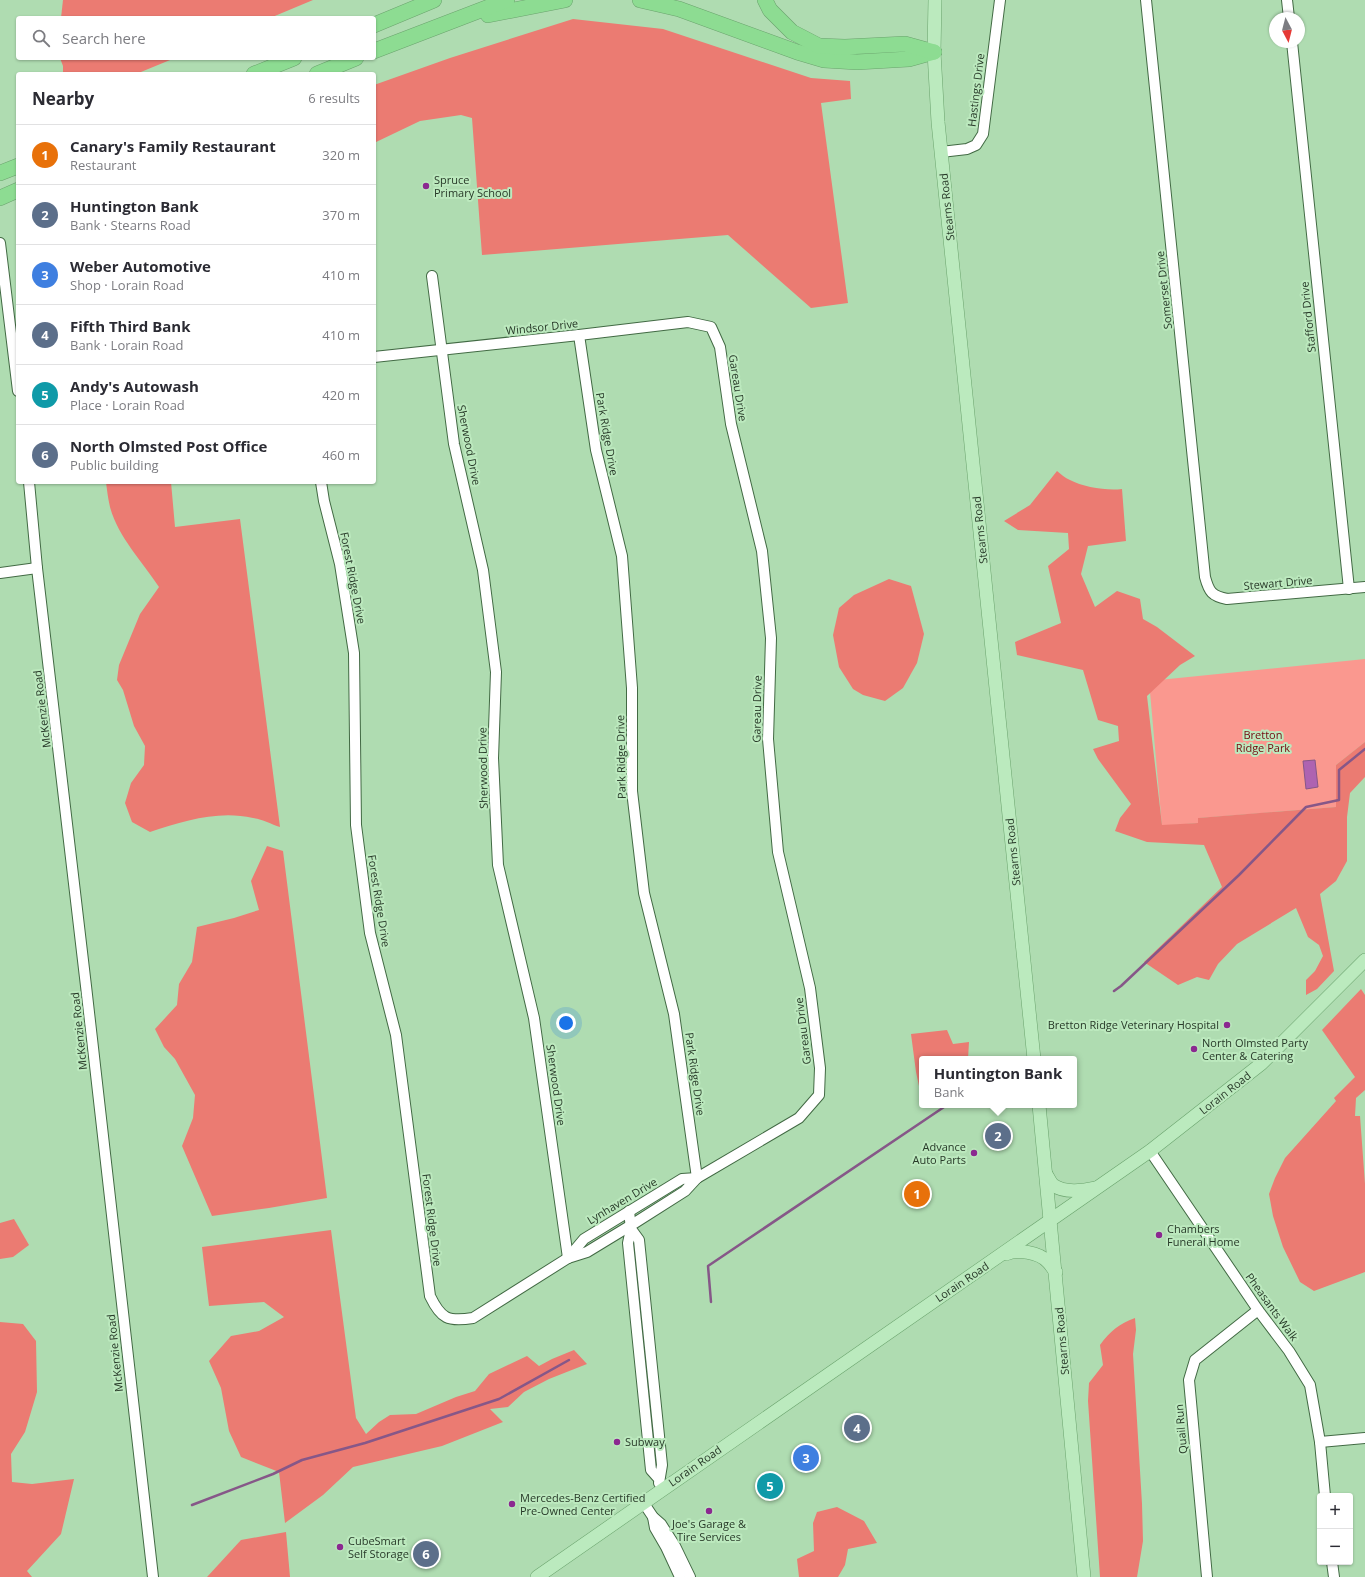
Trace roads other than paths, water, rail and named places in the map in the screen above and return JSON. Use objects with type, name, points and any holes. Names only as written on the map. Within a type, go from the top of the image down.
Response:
[{"type":"highway","points":[[376,24],[434,0]]},
{"type":"highway","points":[[376,50],[507,0]]},
{"type":"highway","points":[[438,26],[566,0]]},
{"type":"highway","points":[[640,0],[678,9],[797,52],[824,60],[858,62],[909,59],[934,52]]},
{"type":"highway","points":[[765,0],[770,10],[792,32],[819,46],[845,47],[906,44],[934,52]]},
{"type":"highway","points":[[259,72],[289,60]]},
{"type":"highway","points":[[322,72],[351,60]]},
{"type":"highway","points":[[0,198],[16,191]]},
{"type":"main road","name":"Stearns Road","points":[[934,0],[934,52],[941,152],[1034,1056]]},
{"type":"main road","name":"Lorain Road","points":[[537,1577],[644,1502],[659,1485],[1051,1222],[1150,1151],[1261,1064],[1365,960]]},
{"type":"main road","name":"Stearns Road","points":[[1039,1108],[1084,1577]]},
{"type":"main road","points":[[1046,1174],[1052,1184],[1058,1188],[1086,1190],[1101,1186]]},
{"type":"main road","points":[[1000,1256],[1011,1252],[1032,1254],[1047,1260],[1056,1272]]},
{"type":"street","name":"Hastings Drive","points":[[941,152],[967,149],[976,145],[983,134],[1000,0]]},
{"type":"street","name":"Somerset Drive","points":[[1146,0],[1205,577]]},
{"type":"street","points":[[1287,0],[1288,12]]},
{"type":"street","name":"Stafford Drive","points":[[1293,48],[1349,589]]},
{"type":"street","points":[[0,243],[16,374]]},
{"type":"street","name":"Sherwood Drive","points":[[432,276],[454,444],[483,570],[496,672],[493,758],[498,865],[534,1018],[568,1258]]},
{"type":"street","name":"Windsor Drive","points":[[376,357],[688,322],[711,327]]},
{"type":"street","name":"Gareau Drive","points":[[711,327],[720,347],[731,424],[762,551],[771,638],[768,739],[778,852],[810,988],[820,1068],[819,1095]]},
{"type":"street","name":"Park Ridge Drive","points":[[580,335],[596,450],[622,556],[632,688],[632,791],[644,893],[674,1014],[697,1178]]},
{"type":"street","name":"McKenzie Road","points":[[29,484],[37,568],[153,1577]]},
{"type":"street","name":"Forest Ridge Drive","points":[[321,484],[324,501],[340,564],[354,653],[356,825],[370,933],[396,1035],[430,1296],[435,1307],[444,1317]]},
{"type":"street","points":[[0,573],[37,568]]},
{"type":"street","name":"Stewart Drive","points":[[1205,577],[1208,588],[1216,597],[1228,599],[1365,587]]},
{"type":"street","name":"Lynhaven Drive","points":[[444,1317],[458,1321],[473,1318],[568,1258],[587,1252],[631,1227],[685,1191],[697,1178],[799,1118],[819,1095]]},
{"type":"street","name":"Pheasants Walk","points":[[1150,1151],[1258,1310],[1289,1351],[1310,1385],[1320,1442],[1325,1493]]},
{"type":"street","name":"Lynhaven Drive","points":[[568,1258],[584,1239],[629,1211],[682,1179],[697,1178]]},
{"type":"street","points":[[629,1211],[631,1227],[639,1240],[662,1466],[659,1485]]},
{"type":"street","name":"Quail Run","points":[[1207,1577],[1189,1380],[1195,1360],[1258,1310]]},
{"type":"street","points":[[1320,1442],[1365,1438]]},
{"type":"street","points":[[644,1502],[653,1517],[661,1524],[673,1550],[690,1577]]},
{"type":"street","points":[[673,1550],[680,1577]]},
{"type":"street","points":[[1332,1565],[1334,1577]]},
{"type":"waterway","points":[[1114,991],[1239,875],[1306,807],[1339,800],[1339,770],[1365,749]]},
{"type":"waterway","points":[[711,1302],[708,1266],[943,1108]]},
{"type":"waterway","points":[[192,1505],[273,1474],[302,1460],[365,1443],[499,1399],[569,1360]]},
{"type":"place","name":"Spruce Primary School","points":[[426,186]]},
{"type":"place","name":"Bretton Ridge Veterinary Hospital","points":[[1227,1025]]},
{"type":"place","name":"North Olmsted Party Center & Catering","points":[[1194,1049]]},
{"type":"place","name":"Huntington Bank","points":[[998,1136]]},
{"type":"place","name":"Advance Auto Parts","points":[[974,1153]]},
{"type":"place","name":"Canary's Family Restaurant","points":[[917,1194]]},
{"type":"place","name":"Chambers Funeral Home","points":[[1159,1235]]},
{"type":"place","name":"Fifth Third Bank","points":[[857,1428]]},
{"type":"place","name":"Subway","points":[[617,1442]]},
{"type":"place","name":"Weber Automotive","points":[[806,1458]]},
{"type":"place","name":"Andy's Autowash","points":[[770,1486]]},
{"type":"place","name":"Mercedes-Benz Certified Pre-Owned Center","points":[[512,1504]]},
{"type":"place","name":"Joe's Garage & Tire Services","points":[[709,1511]]},
{"type":"place","name":"CubeSmart Self Storage","points":[[340,1547]]},
{"type":"place","name":"North Olmsted Post Office","points":[[426,1554]]},
{"type":"park label","name":"Bretton Ridge Park","points":[[1263,741]]}]
